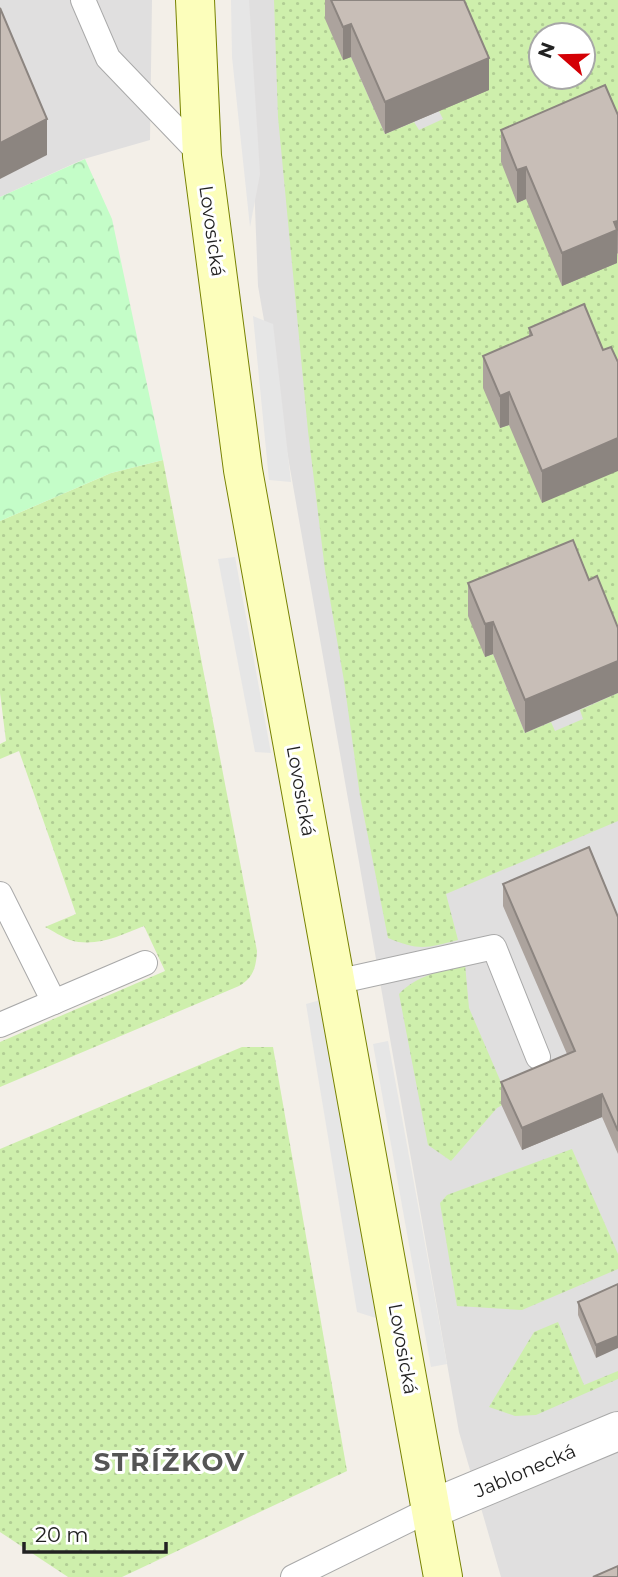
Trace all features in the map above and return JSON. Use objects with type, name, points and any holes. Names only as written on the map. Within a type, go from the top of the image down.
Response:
[{"type":"street","name":"Lovosická","points":[[195,0],[202,156],[243,470],[443,1577]]},
{"type":"street","name":"Jablonecká","points":[[431,1509],[618,1432]]},
{"type":"lane","points":[[83,0],[108,58],[202,156]]},
{"type":"lane","points":[[0,894],[54,1002]]},
{"type":"lane","points":[[336,982],[494,947],[538,1057]]},
{"type":"lane","points":[[0,1025],[145,963]]},
{"type":"lane","points":[[293,1577],[431,1509]]},
{"type":"shaded area","points":[[0,0],[152,0],[150,140],[84,159],[0,197]]},
{"type":"shaded area","points":[[231,0],[249,0],[260,174],[250,227],[232,57]]},
{"type":"shaded area","points":[[247,0],[618,0],[618,1577],[501,1577],[459,1432],[258,286]]},
{"type":"shaded area","points":[[253,316],[273,324],[291,482],[269,480]]},
{"type":"shaded area","points":[[235,557],[271,753],[255,752],[218,559]]},
{"type":"shaded area","points":[[324,999],[379,1319],[357,1312],[306,1004]]},
{"type":"shaded area","points":[[388,1041],[447,1364],[431,1367],[373,1044]]},
{"type":"green space","points":[[274,0],[371,0],[343,59],[351,57],[385,134],[414,122],[419,130],[443,119],[439,111],[441,0],[618,0],[618,148],[517,202],[526,199],[588,274],[617,263],[614,255],[618,253],[618,395],[611,380],[500,428],[509,425],[618,471],[618,660],[597,609],[485,657],[493,654],[525,733],[551,722],[555,731],[583,719],[580,710],[618,693],[618,821],[446,894],[458,940],[423,947],[388,938],[360,796],[325,570],[308,431],[278,117]]},
{"type":"green space","points":[[85,159],[112,219],[163,460],[111,473],[0,521],[0,197]]},
{"type":"green space","points":[[163,460],[257,951],[255,967],[248,979],[239,986],[0,1087],[0,1042],[165,971],[144,926],[108,939],[89,942],[70,940],[45,927],[76,914],[19,751],[0,759],[0,744],[6,741],[0,693],[0,521],[111,473]]},
{"type":"green space","points":[[465,964],[469,1008],[509,1101],[497,1108],[451,1161],[428,1145],[399,994],[422,978]]},
{"type":"green space","points":[[242,1047],[273,1047],[347,1471],[122,1577],[68,1577],[0,1532],[0,1149]]},
{"type":"green space","points":[[572,1149],[618,1254],[618,1269],[522,1310],[457,1306],[440,1203],[447,1195]]},
{"type":"green space","points":[[558,1322],[584,1385],[618,1371],[618,1379],[536,1415],[515,1416],[489,1407],[534,1332]]},
{"type":"building","points":[[331,0],[464,0],[489,58],[385,102],[351,24],[343,27]]},
{"type":"building","points":[[0,8],[47,119],[0,143]]},
{"type":"building","points":[[605,85],[618,115],[618,221],[614,222],[617,230],[562,253],[526,167],[517,170],[501,130],[591,91],[597,91]]},
{"type":"building","points":[[584,304],[603,350],[611,347],[618,362],[618,438],[542,471],[509,392],[500,396],[483,356],[532,335],[529,328]]},
{"type":"building","points":[[573,540],[589,580],[597,576],[618,628],[618,661],[525,700],[493,622],[485,624],[468,583]]},
{"type":"building","points":[[589,847],[618,917],[618,1131],[602,1094],[522,1128],[501,1082],[575,1051],[503,884]]},
{"type":"building","points":[[618,1284],[618,1336],[596,1345],[578,1302]]},
{"type":"building","points":[[618,1566],[618,1577],[593,1577]]},
{"type":"district","name":"STŘÍŽKOV","points":[[170,1462]]}]
